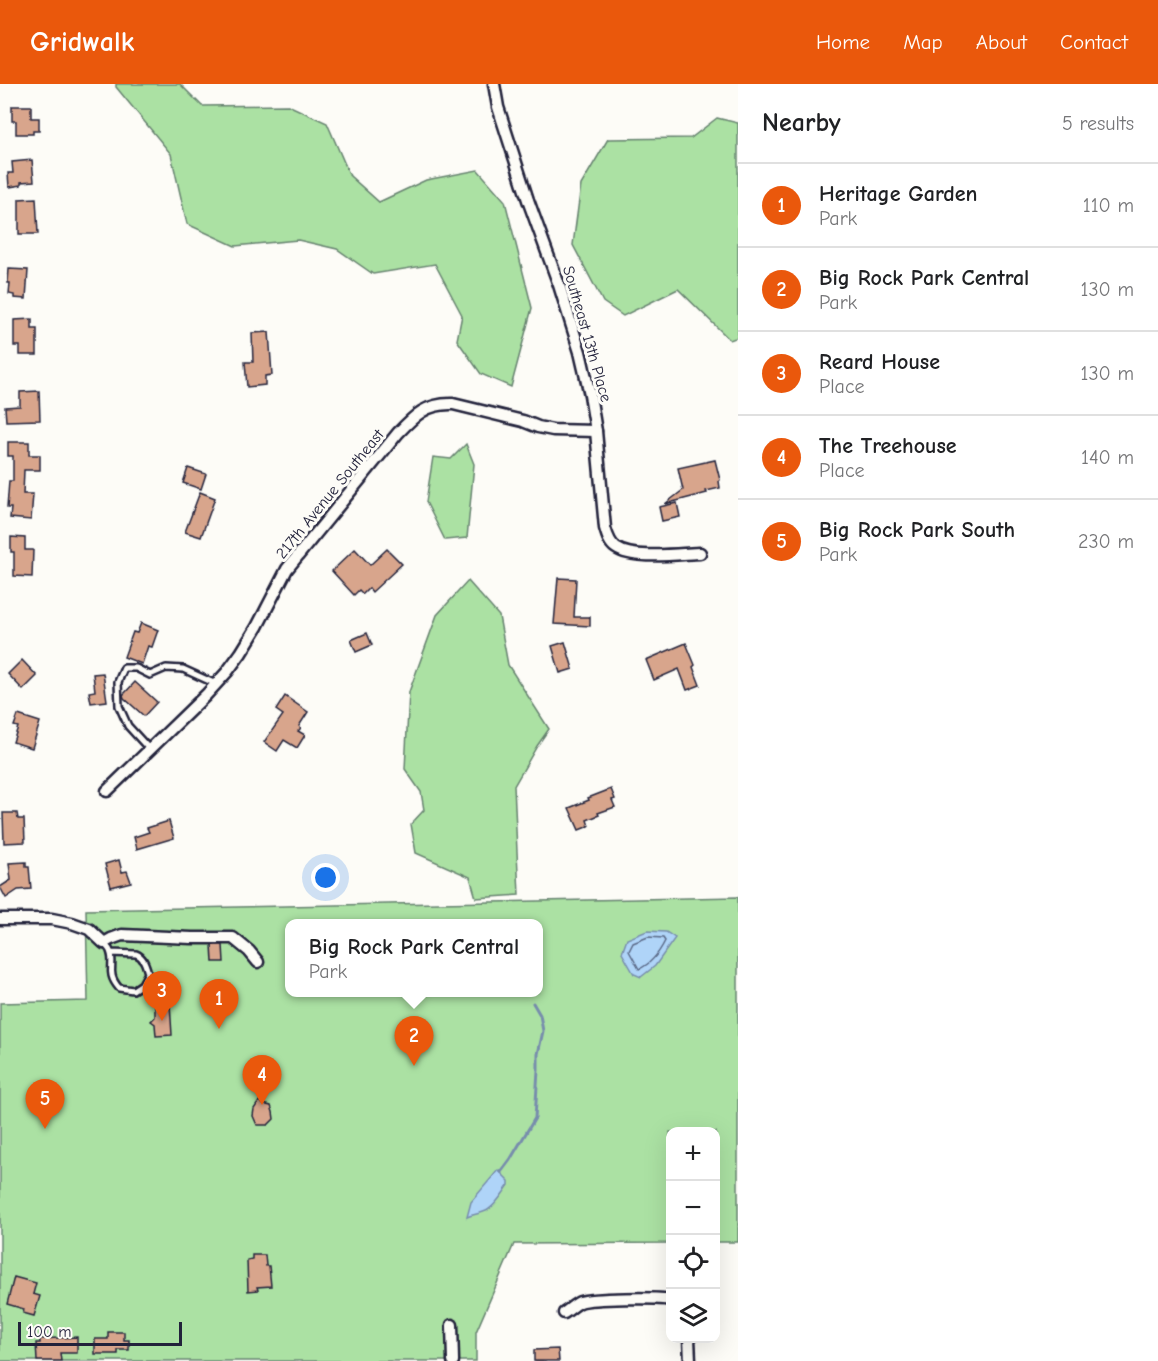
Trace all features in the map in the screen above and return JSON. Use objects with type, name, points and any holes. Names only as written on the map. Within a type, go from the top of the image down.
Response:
[{"type":"street","name":"Southeast 13th Place","points":[[494,84],[501,119],[560,285],[580,352],[596,431],[608,539],[615,547],[635,555],[700,553]]},
{"type":"street","name":"217th Avenue Southeast","points":[[107,791],[216,684],[241,653],[287,569],[414,416],[434,405],[453,404],[553,430],[596,431]]},
{"type":"street","points":[[0,919],[52,919],[72,923],[89,929],[104,943],[122,935],[232,938],[249,951],[258,962]]},
{"type":"street","points":[[564,1313],[580,1302],[666,1299]]},
{"type":"street","points":[[452,1325],[453,1361]]},
{"type":"street","points":[[689,1343],[690,1361]]},
{"type":"lane","points":[[150,750],[128,726],[119,706],[118,682],[124,668],[136,668],[150,675],[166,668],[183,669],[216,684]]},
{"type":"lane","points":[[104,943],[111,953],[111,974],[119,988],[133,990],[142,984],[148,973],[146,964],[139,956],[111,953]]},
{"type":"green space","points":[[116,84],[180,84],[202,106],[288,105],[327,123],[350,176],[379,202],[426,180],[478,170],[505,201],[532,308],[511,387],[481,374],[457,340],[462,315],[435,264],[373,274],[337,249],[298,240],[235,246],[187,224],[171,154],[116,87]]},
{"type":"green space","points":[[717,118],[738,123],[738,337],[730,340],[678,289],[623,316],[603,302],[573,245],[581,185],[608,139],[691,138]]},
{"type":"green space","points":[[466,444],[474,464],[467,538],[445,540],[426,502],[433,457],[451,459]]},
{"type":"green space","points":[[468,581],[499,616],[508,665],[549,729],[514,786],[519,895],[476,898],[470,877],[416,853],[411,824],[424,810],[421,792],[405,769],[409,692],[437,615]]},
{"type":"green space","points":[[738,897],[738,1242],[720,1242],[720,1127],[666,1127],[666,1243],[514,1244],[476,1332],[476,1361],[0,1361],[0,1003],[88,1001],[86,910]]},
{"type":"water","points":[[647,931],[666,932],[675,938],[655,966],[641,977],[634,974],[622,953],[627,939]]},
{"type":"water","points":[[498,1170],[509,1181],[509,1185],[499,1200],[489,1209],[467,1217],[471,1202]]},
{"type":"building","points":[[12,106],[31,106],[31,118],[39,118],[39,131],[33,131],[33,134],[16,134],[16,121],[12,121]]},
{"type":"building","points":[[32,160],[34,181],[21,182],[21,185],[9,187],[8,173],[13,173],[12,162]]},
{"type":"building","points":[[36,198],[38,234],[19,234],[19,199]]},
{"type":"building","points":[[9,269],[28,270],[26,299],[14,298],[14,295],[9,294]]},
{"type":"building","points":[[32,319],[32,329],[37,329],[37,355],[20,355],[20,346],[14,346],[14,320]]},
{"type":"building","points":[[269,332],[272,375],[265,376],[265,385],[247,387],[245,362],[253,362],[252,333]]},
{"type":"building","points":[[39,391],[40,420],[6,421],[5,407],[20,406],[20,392]]},
{"type":"building","points":[[8,442],[29,442],[29,455],[40,455],[40,470],[24,470],[23,494],[33,494],[31,520],[10,518],[11,508],[7,508],[9,481],[13,481],[13,456],[8,456]]},
{"type":"building","points":[[715,460],[720,488],[665,504],[683,490],[678,468]]},
{"type":"building","points":[[188,468],[206,474],[201,489],[183,483]]},
{"type":"building","points":[[200,492],[215,498],[201,537],[185,532]]},
{"type":"building","points":[[677,503],[680,517],[662,521],[659,507]]},
{"type":"building","points":[[11,537],[25,538],[25,550],[33,550],[32,577],[14,576],[14,552],[11,552]]},
{"type":"building","points":[[355,549],[370,565],[387,549],[402,564],[372,592],[369,588],[363,594],[359,590],[354,595],[332,571]]},
{"type":"building","points":[[558,578],[576,579],[574,617],[590,617],[590,626],[554,624]]},
{"type":"building","points":[[141,623],[158,630],[152,647],[148,646],[142,664],[124,657],[133,632],[137,633]]},
{"type":"building","points":[[367,633],[372,645],[356,652],[351,640]]},
{"type":"building","points":[[565,642],[573,669],[560,673],[552,646]]},
{"type":"building","points":[[686,643],[700,685],[687,690],[679,669],[654,680],[646,660]]},
{"type":"building","points":[[22,660],[37,676],[23,690],[8,674]]},
{"type":"building","points":[[103,673],[107,701],[91,703],[89,692],[95,691],[93,674]]},
{"type":"building","points":[[135,682],[157,702],[144,716],[123,695]]},
{"type":"building","points":[[285,696],[308,712],[298,731],[305,735],[297,748],[284,740],[277,751],[264,742],[283,715],[276,710]]},
{"type":"building","points":[[18,715],[40,722],[32,748],[13,742],[18,727],[14,726]]},
{"type":"building","points":[[611,789],[615,807],[587,820],[589,826],[579,830],[569,808]]},
{"type":"building","points":[[3,813],[17,813],[18,819],[24,819],[25,842],[4,843]]},
{"type":"building","points":[[169,821],[174,838],[137,849],[134,837],[149,832],[147,828]]},
{"type":"building","points":[[119,860],[122,872],[127,871],[131,882],[111,887],[105,864]]},
{"type":"building","points":[[26,862],[26,867],[29,867],[31,889],[18,890],[6,898],[0,887],[11,880],[9,863]]},
{"type":"building","points":[[212,945],[223,945],[224,962],[213,962]]},
{"type":"building","points":[[170,1004],[172,1035],[156,1036],[155,1024],[151,1021],[155,1017],[155,1005]]},
{"type":"building","points":[[260,1100],[263,1104],[271,1106],[273,1112],[274,1119],[268,1125],[257,1125],[253,1116],[254,1109]]},
{"type":"building","points":[[252,1255],[265,1255],[266,1266],[269,1266],[271,1286],[257,1287],[258,1290],[248,1291],[247,1260],[252,1259]]},
{"type":"building","points":[[14,1277],[36,1283],[33,1294],[40,1296],[34,1316],[23,1313],[24,1309],[7,1304]]},
{"type":"building","points":[[108,1332],[124,1332],[124,1340],[129,1340],[129,1350],[118,1350],[118,1354],[95,1354],[95,1339],[108,1339]]},
{"type":"building","points":[[77,1337],[77,1353],[60,1353],[61,1361],[37,1361],[36,1343],[40,1343],[40,1339]]},
{"type":"building","points":[[558,1349],[559,1361],[534,1361],[534,1350]]},
{"type":"waterway","points":[[501,1172],[535,1118],[538,1054],[543,1031],[540,1015],[533,1003]]},
{"type":"place","name":"Reard House","points":[[162,1021]]},
{"type":"place","name":"Heritage Garden","points":[[219,1029]]},
{"type":"place","name":"Big Rock Park Central","points":[[414,1066]]},
{"type":"place","name":"The Treehouse","points":[[262,1105]]},
{"type":"place","name":"Big Rock Park South","points":[[45,1129]]}]
